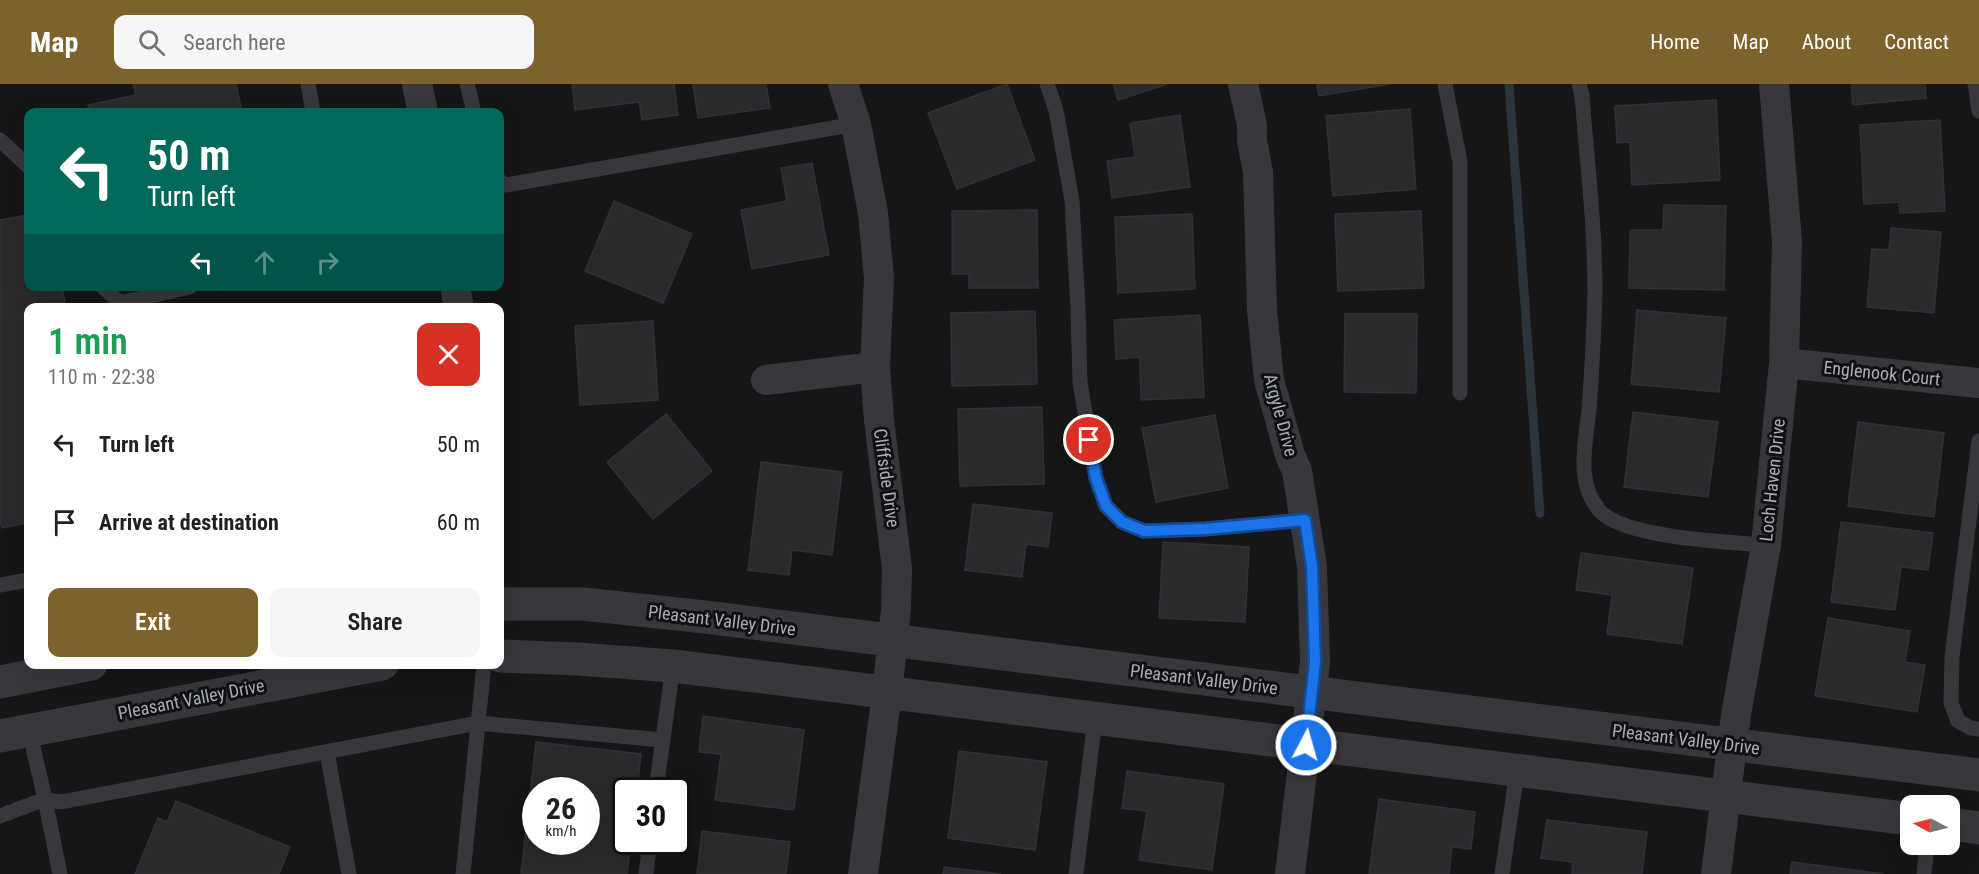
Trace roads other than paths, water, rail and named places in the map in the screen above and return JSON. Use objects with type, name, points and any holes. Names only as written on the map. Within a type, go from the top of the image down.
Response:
[{"type":"street","points":[[417,84],[422,108]]},
{"type":"street","name":"Cliffside Drive","points":[[843,84],[856,124],[873,213],[879,278],[875,367],[897,569],[893,640],[863,874]]},
{"type":"street","name":"Argyle Drive","points":[[1243,84],[1258,172],[1262,310],[1269,380],[1290,455],[1297,471],[1312,566],[1315,662],[1290,874]]},
{"type":"street","name":"Loch Haven Drive","points":[[1716,874],[1732,745],[1766,545],[1785,363],[1787,241],[1774,84]]},
{"type":"street","name":"Englenook Court","points":[[1785,363],[1979,383]]},
{"type":"street","points":[[766,380],[875,367]]},
{"type":"street","name":"Pleasant Valley Drive","points":[[504,604],[583,604],[893,640],[1979,775]]},
{"type":"street","points":[[504,656],[673,666],[1900,818]]},
{"type":"street","points":[[0,682],[66,669]]},
{"type":"street","name":"Pleasant Valley Drive","points":[[14,733],[355,669]]},
{"type":"street","points":[[1960,825],[1979,828]]},
{"type":"lane","points":[[308,84],[312,108]]},
{"type":"lane","points":[[467,84],[473,108]]},
{"type":"lane","points":[[1047,84],[1056,110],[1072,201],[1080,382],[1096,478],[1106,506],[1122,522],[1144,531],[1194,530],[1305,520]]},
{"type":"lane","points":[[1445,84],[1460,162],[1460,393]]},
{"type":"lane","points":[[1579,84],[1591,204],[1595,291],[1589,409],[1583,459],[1588,490],[1600,511],[1620,525],[1665,535],[1766,545]]},
{"type":"lane","points":[[1975,84],[1979,111]]},
{"type":"lane","points":[[504,184],[856,124]]},
{"type":"lane","points":[[0,140],[24,162]]},
{"type":"lane","points":[[107,291],[119,303]]},
{"type":"lane","points":[[129,303],[175,291]]},
{"type":"lane","points":[[1979,441],[1952,657],[1951,703],[1958,721],[1971,728],[1979,729]]},
{"type":"lane","points":[[0,585],[24,581]]},
{"type":"lane","points":[[658,777],[673,666]]},
{"type":"lane","points":[[463,874],[483,669]]},
{"type":"lane","points":[[1076,874],[1095,719]]},
{"type":"lane","points":[[0,816],[45,799],[61,802],[478,723],[662,740]]},
{"type":"lane","points":[[14,733],[45,799],[60,874]]},
{"type":"lane","points":[[327,752],[349,874]]},
{"type":"lane","points":[[1502,874],[1517,771]]},
{"type":"lane","points":[[646,874],[648,855]]},
{"type":"lane","points":[[1924,874],[1926,855]]},
{"type":"waterway","points":[[1509,84],[1540,513]]}]
